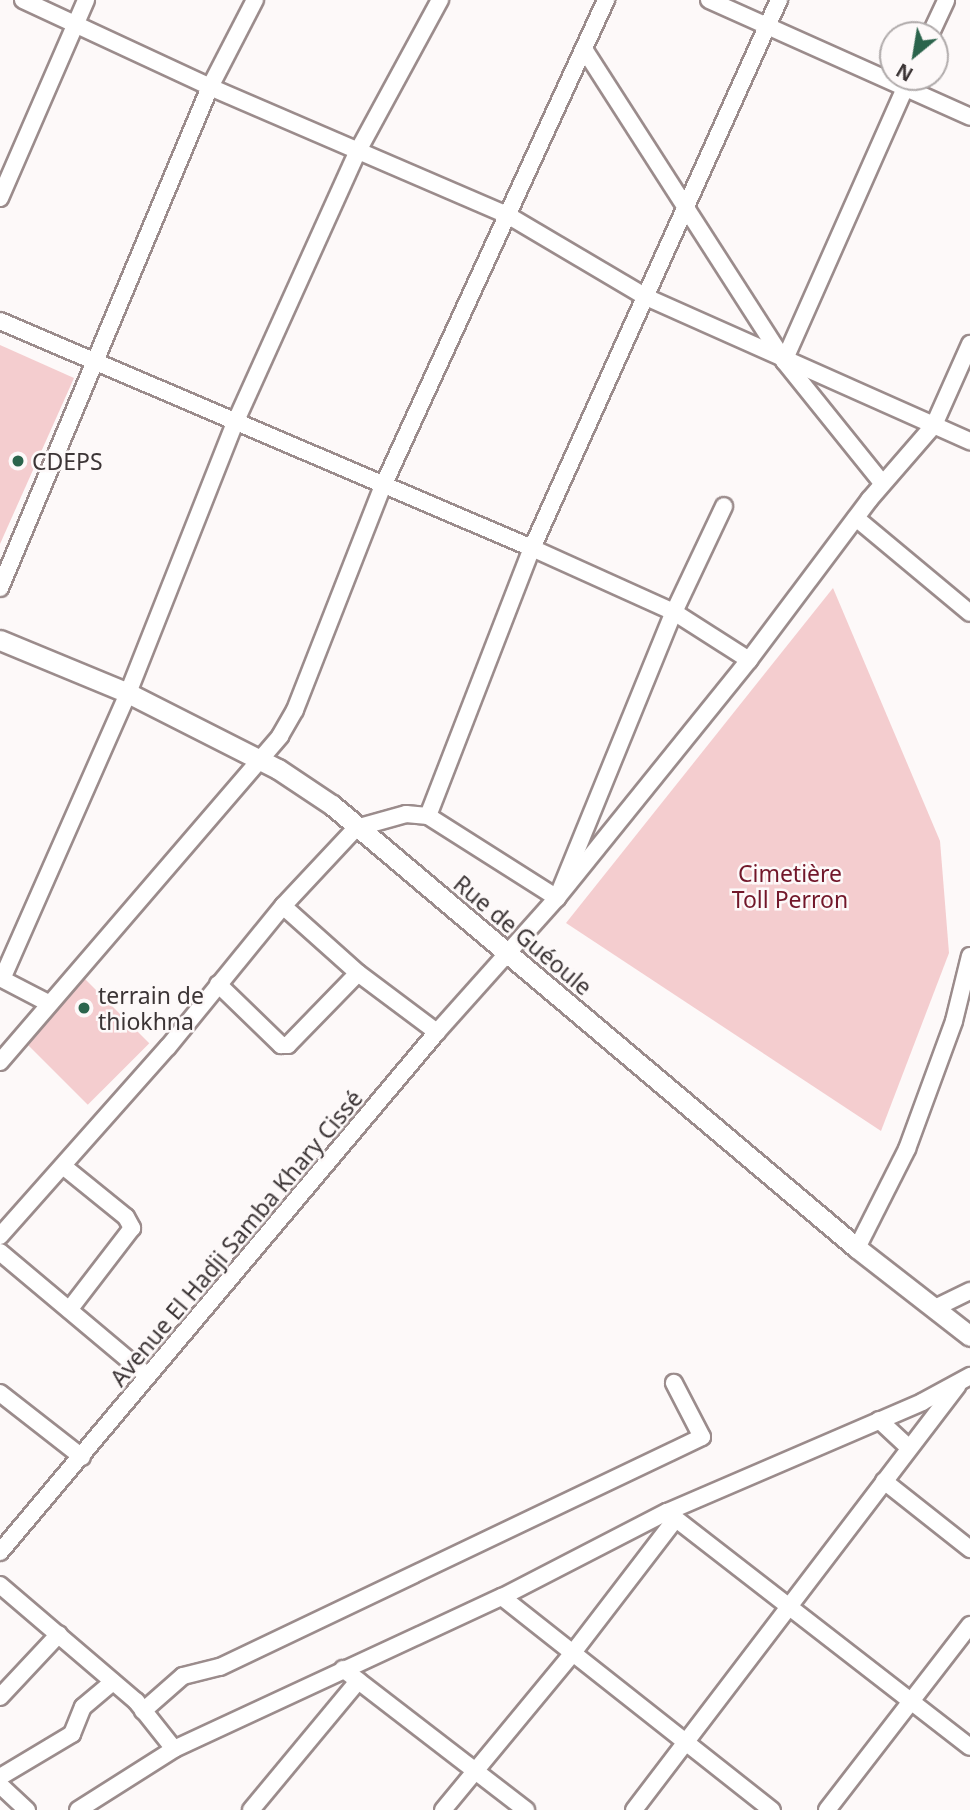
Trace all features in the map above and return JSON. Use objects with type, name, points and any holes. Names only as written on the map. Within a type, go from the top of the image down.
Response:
[{"type":"main road","name":"Rue de Guéoule","points":[[0,640],[128,693],[259,760],[332,805],[356,828],[857,1248],[970,1336]]},
{"type":"street","points":[[23,0],[210,87],[509,216],[646,297],[970,441]]},
{"type":"street","points":[[0,198],[86,0]]},
{"type":"street","points":[[0,588],[210,87],[255,0]]},
{"type":"street","points":[[48,1003],[1,979],[128,693],[235,423],[359,149],[440,0]]},
{"type":"street","points":[[0,1062],[259,760],[295,709],[383,486],[606,0]]},
{"type":"street","points":[[709,0],[879,70]]},
{"type":"street","points":[[428,816],[532,548],[779,0]]},
{"type":"street","points":[[936,21],[946,0]]},
{"type":"street","points":[[584,49],[784,360],[882,483]]},
{"type":"street","points":[[784,360],[904,91]]},
{"type":"street","points":[[924,91],[970,117]]},
{"type":"street","points":[[0,321],[532,548],[674,612],[748,660]]},
{"type":"street","name":"Avenue El Hadji Samba Khary Cissé","points":[[0,1552],[437,1032],[557,898],[748,660],[882,483],[934,425],[970,344]]},
{"type":"street","points":[[0,1236],[63,1166],[283,906],[356,828],[406,814],[428,816],[557,898],[674,612],[724,506]]},
{"type":"street","points":[[856,518],[970,613]]},
{"type":"street","points":[[283,906],[358,973],[437,1032]]},
{"type":"street","points":[[857,1248],[891,1188],[965,1004],[970,956]]},
{"type":"street","points":[[218,984],[281,1045],[288,1045],[358,973]]},
{"type":"street","points":[[63,1166],[126,1217],[132,1228],[69,1310]]},
{"type":"street","points":[[0,1252],[148,1376]]},
{"type":"street","points":[[935,1308],[970,1291]]},
{"type":"street","points":[[91,1807],[174,1749],[966,1378]]},
{"type":"street","points":[[634,1810],[790,1610],[909,1448],[966,1378]]},
{"type":"street","points":[[143,1711],[183,1676],[220,1667],[702,1437],[674,1383]]},
{"type":"street","points":[[0,1393],[82,1457]]},
{"type":"street","points":[[879,1420],[909,1448]]},
{"type":"street","points":[[884,1481],[970,1549]]},
{"type":"street","points":[[671,1516],[970,1747]]},
{"type":"street","points":[[443,1810],[572,1654],[671,1516]]},
{"type":"street","points":[[0,1585],[113,1682],[143,1711],[174,1749]]},
{"type":"street","points":[[502,1597],[772,1810]]},
{"type":"street","points":[[827,1810],[912,1704],[970,1625]]},
{"type":"street","points":[[0,1697],[59,1634]]},
{"type":"street","points":[[343,1669],[526,1810]]},
{"type":"street","points":[[251,1810],[358,1681]]},
{"type":"street","points":[[0,1777],[72,1734],[83,1707],[113,1682]]},
{"type":"street","points":[[0,1785],[27,1810]]},
{"type":"green space","name":"CDEPS","points":[[0,345],[74,378],[0,544]]},
{"type":"green space","name":"Cimetière Toll Perron","points":[[833,588],[940,841],[949,953],[881,1131],[566,923]]},
{"type":"green space","name":"terrain de thiokhna","points":[[80,974],[149,1043],[88,1105],[18,1036]]},
{"type":"place","name":"CDEPS","points":[[18,461]]},
{"type":"place","name":"terrain de thiokhna","points":[[84,1008]]}]
